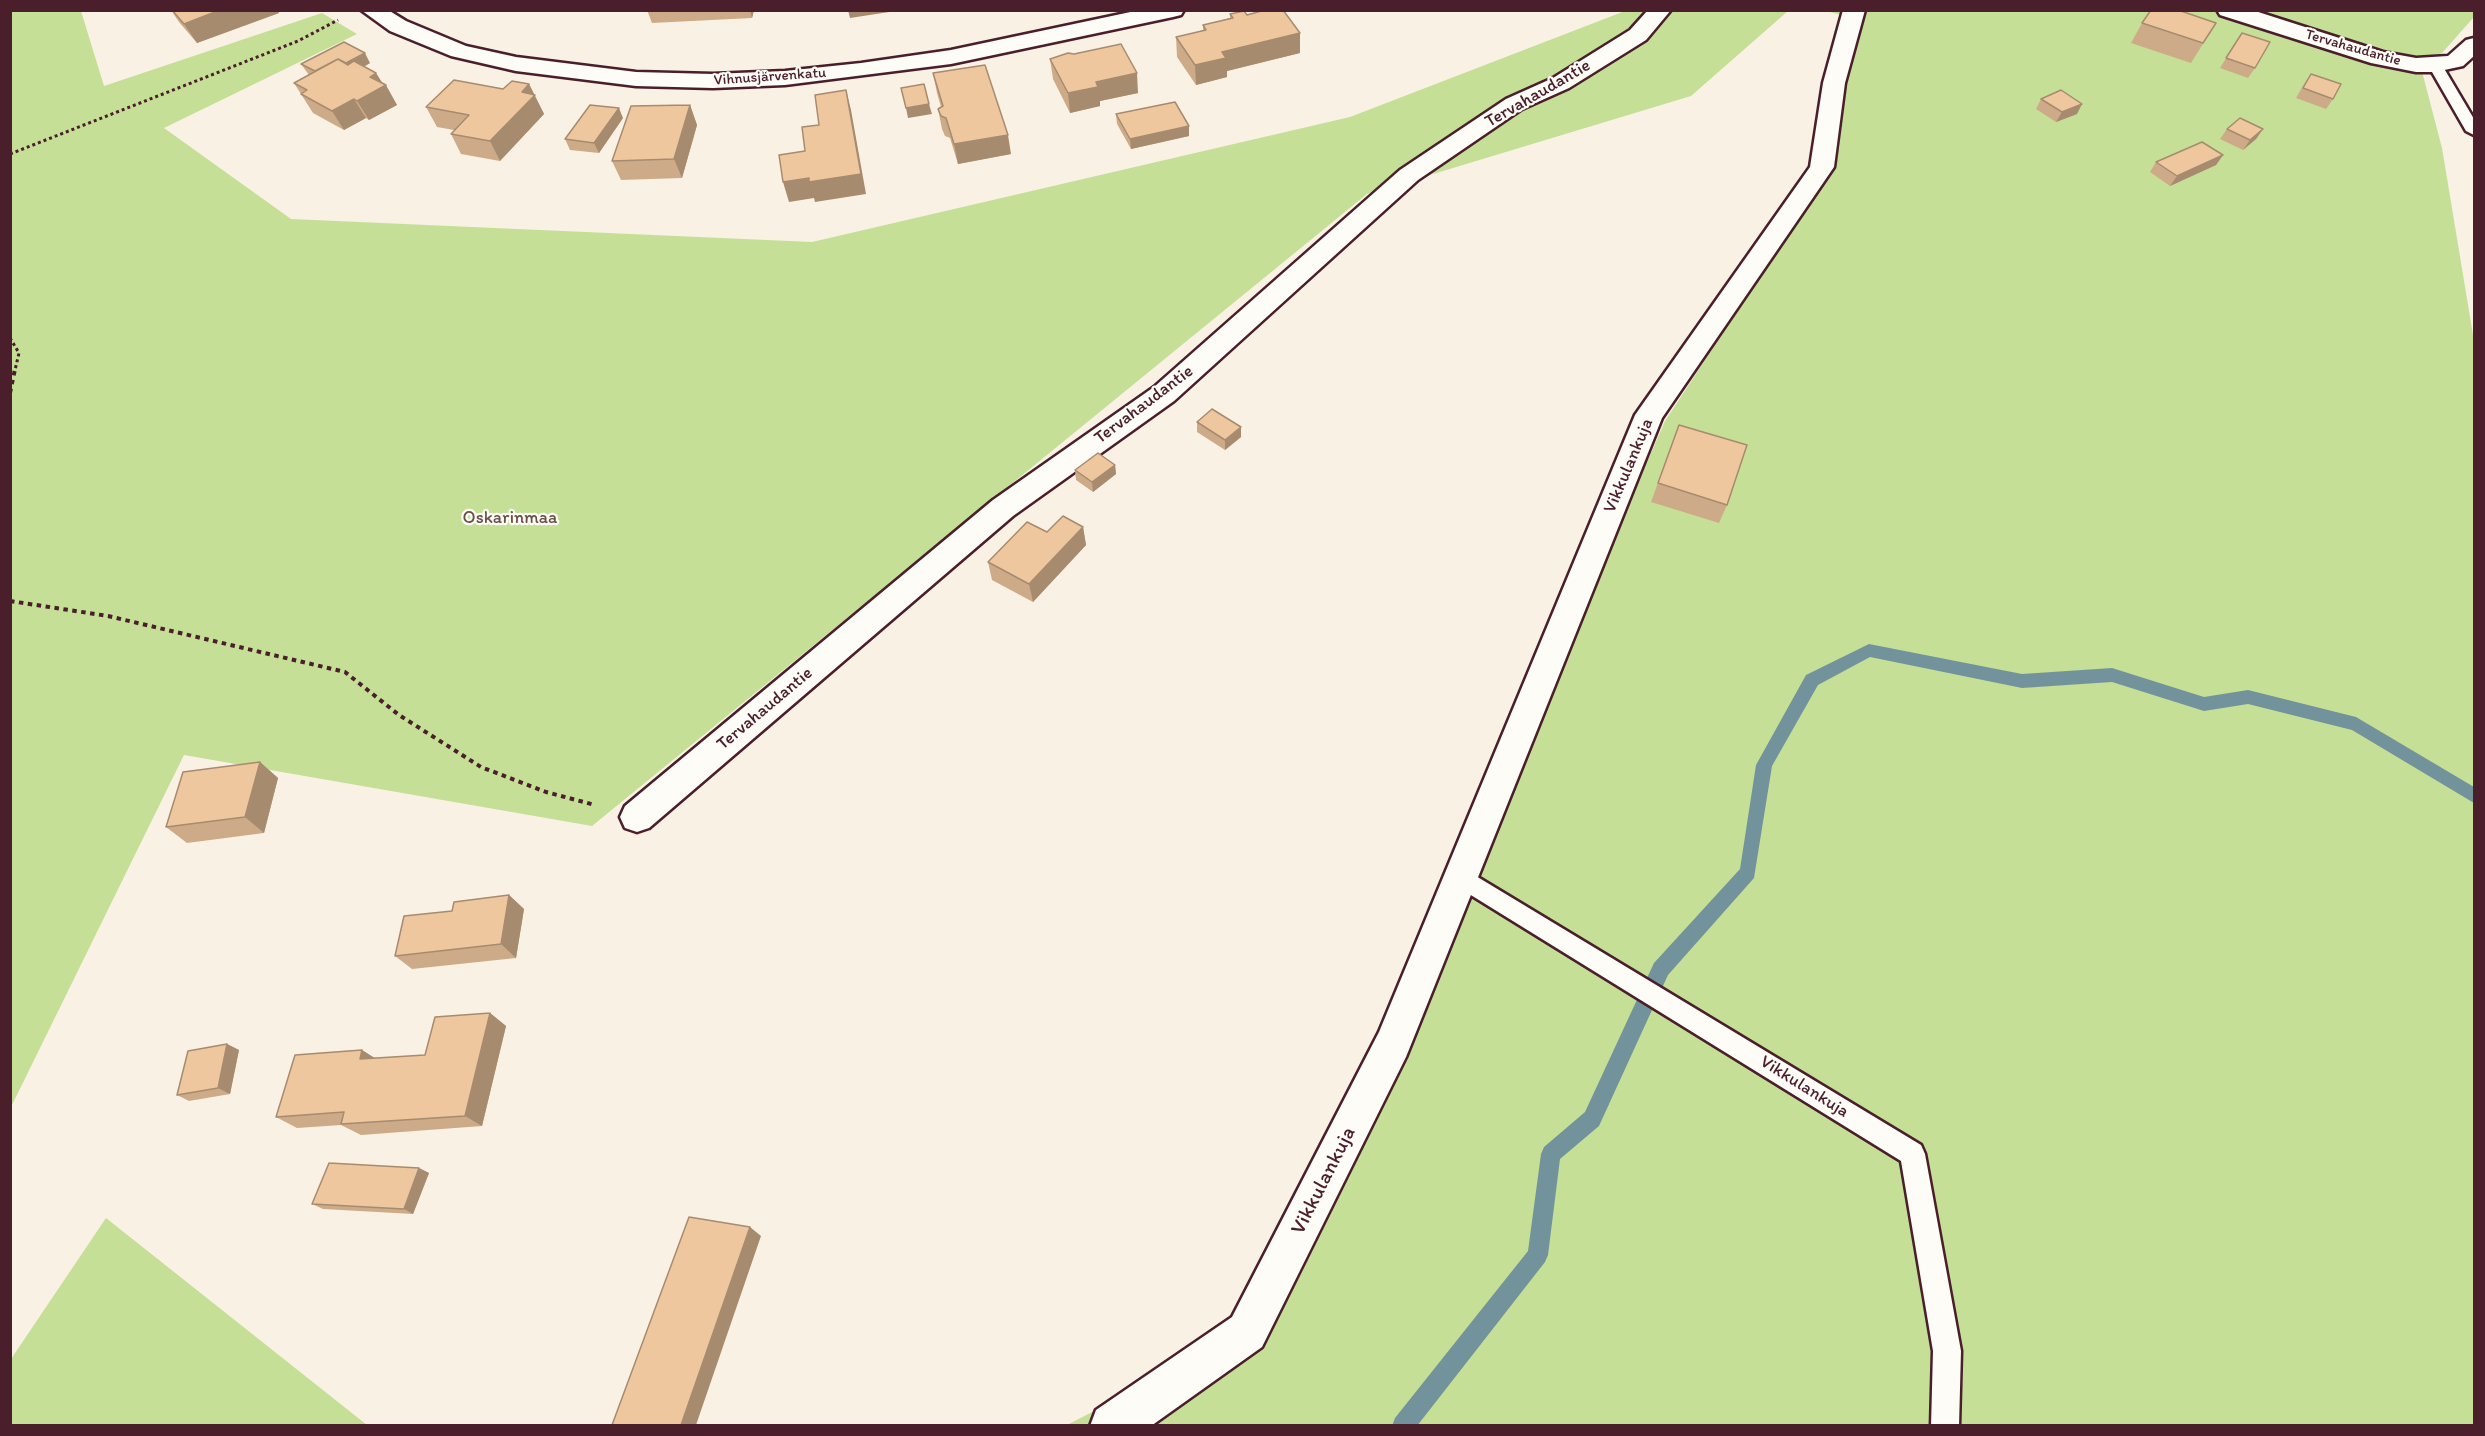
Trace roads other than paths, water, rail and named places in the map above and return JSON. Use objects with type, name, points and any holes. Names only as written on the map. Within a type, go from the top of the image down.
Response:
[{"type":"street","name":"Vihnusjärvenkatu","points":[[372,10],[398,26],[459,51],[516,64],[636,79],[713,81],[796,77],[951,57],[1173,10]]},
{"type":"street","name":"Tervahaudantie","points":[[636,817],[1003,508],[1164,394],[1409,175],[1514,104],[1561,83],[1638,35],[1660,10]]},
{"type":"street","name":"Vikkulankuja","points":[[1112,1425],[1247,1332],[1393,1044],[1650,415],[1822,167],[1834,83],[1854,10]]},
{"type":"street","name":"Tervahaudantie","points":[[2228,10],[2379,58],[2416,65],[2435,65],[2455,61],[2475,45]]},
{"type":"lane","points":[[2435,65],[2475,131]]},
{"type":"lane","name":"Vikkulankuja","points":[[1461,877],[1912,1154],[1947,1351],[1945,1425]]},
{"type":"waterway","points":[[1403,1426],[1538,1255],[1551,1154],[1592,1119],[1661,969],[1748,872],[1764,765],[1812,680],[1869,650],[2022,681],[2112,675],[2204,704],[2248,697],[2356,724],[2474,796]]},
{"type":"park label","name":"Oskarinmaa","points":[[510,518]]}]
